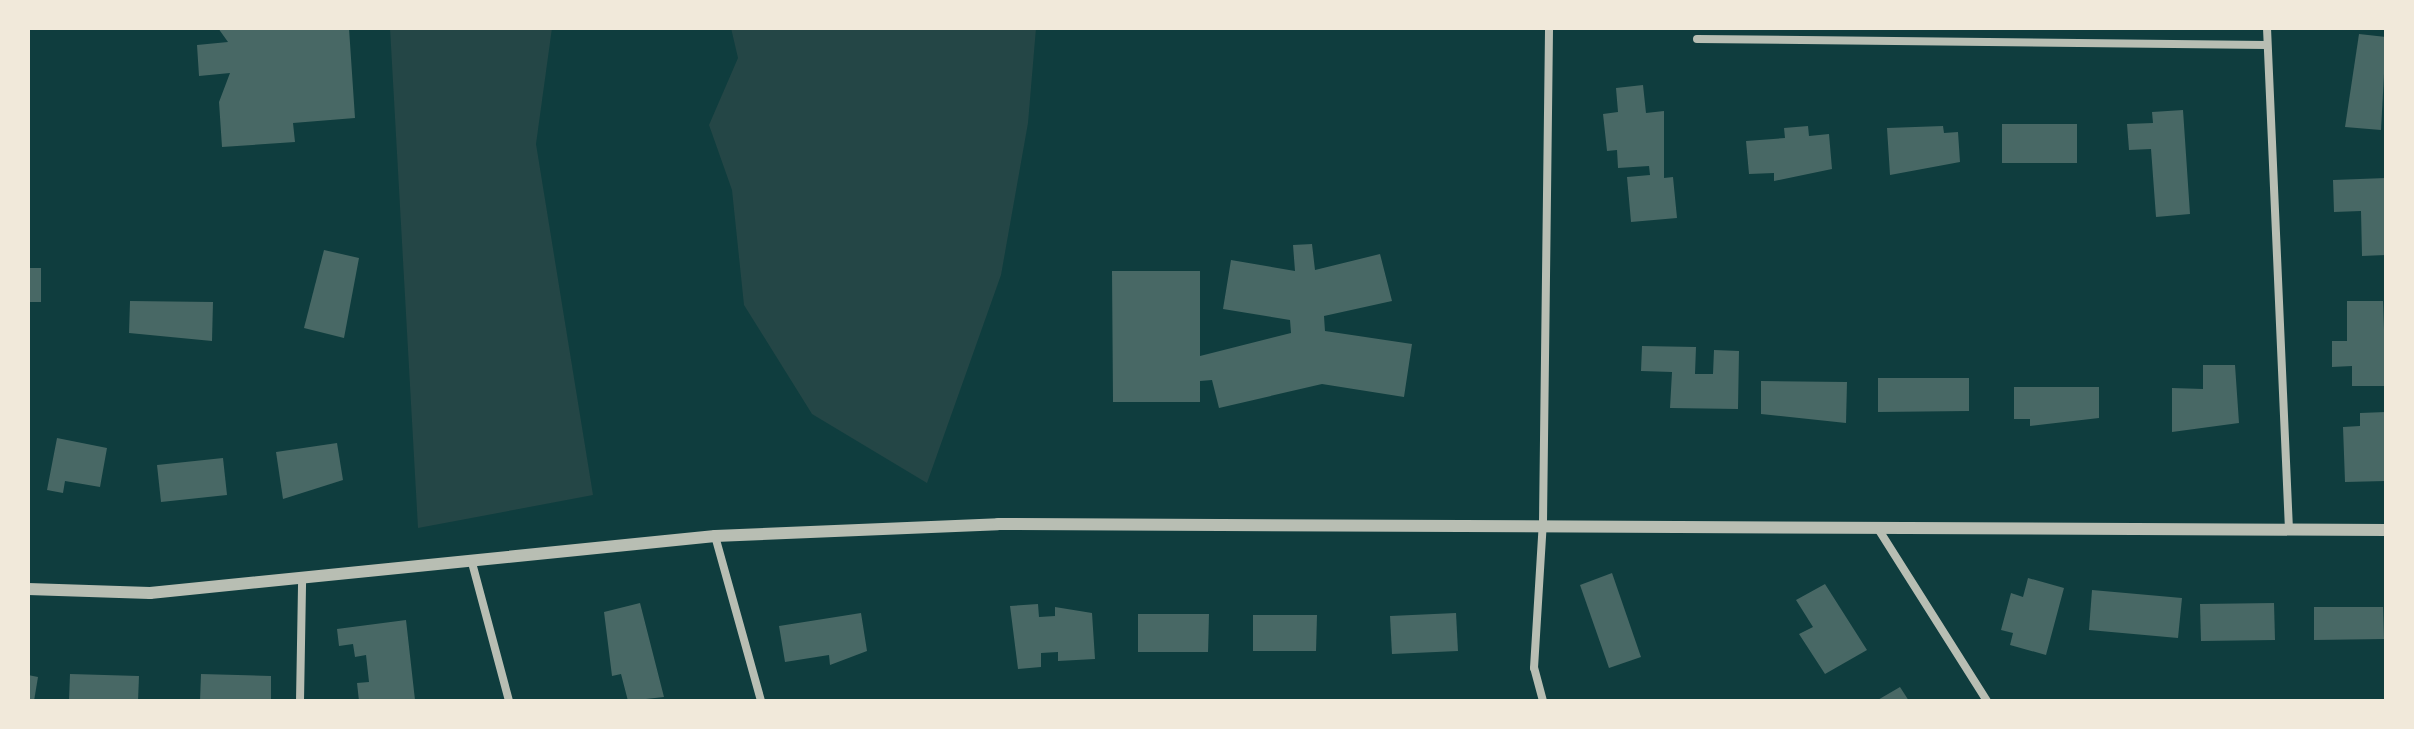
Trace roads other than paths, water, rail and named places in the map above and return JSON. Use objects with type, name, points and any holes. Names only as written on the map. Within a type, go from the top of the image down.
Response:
[{"type":"street","points":[[1543,701],[1534,668],[1543,522],[1549,28]]},
{"type":"street","points":[[2267,28],[2289,529]]},
{"type":"street","points":[[1697,39],[2267,45]]},
{"type":"street","points":[[28,589],[150,593],[302,581],[471,559],[715,536],[998,524],[1543,522],[2386,530]]},
{"type":"street","points":[[1876,526],[1987,701]]},
{"type":"street","points":[[715,536],[761,701]]},
{"type":"street","points":[[471,559],[509,701]]},
{"type":"street","points":[[300,701],[302,581]]}]
